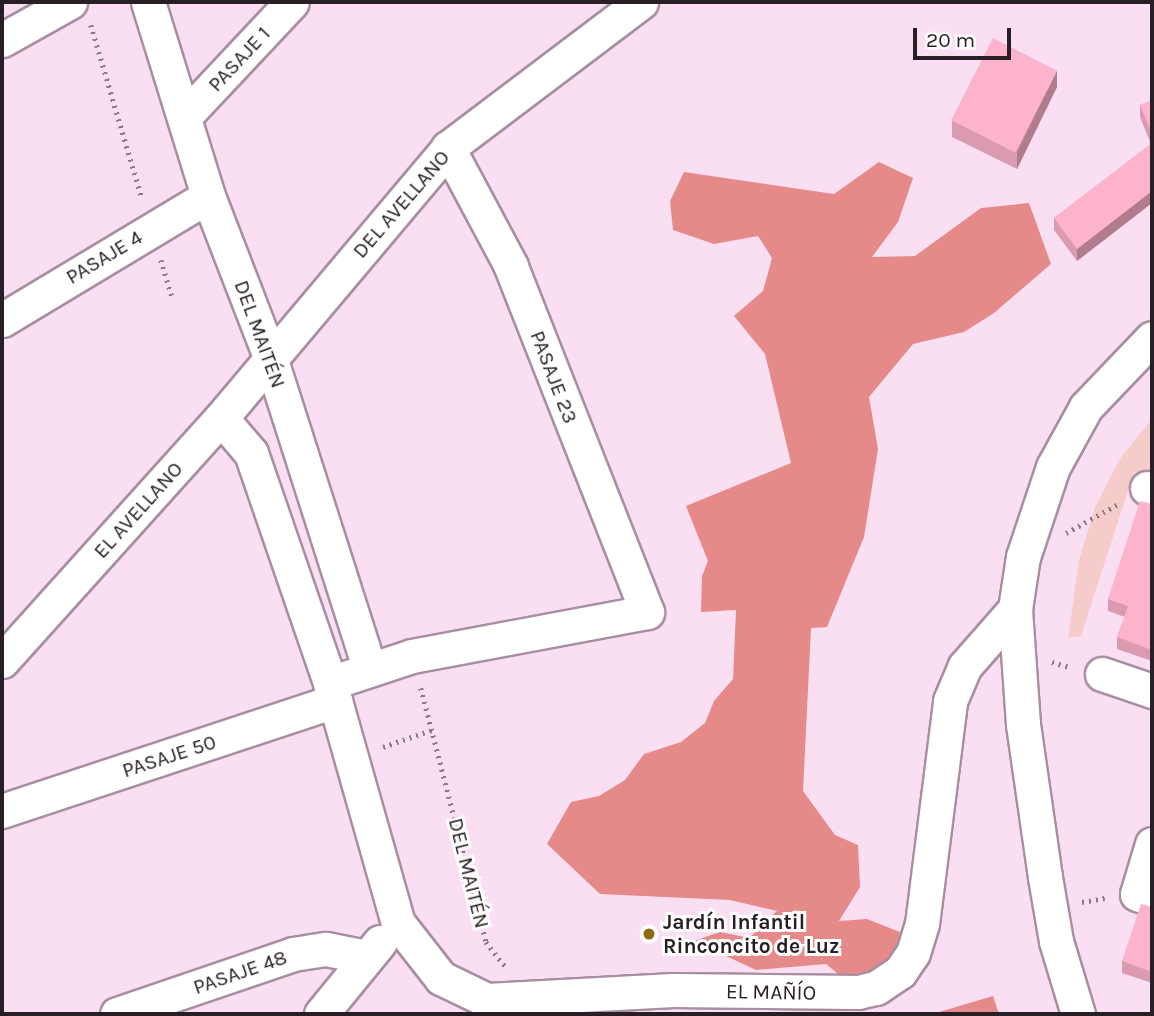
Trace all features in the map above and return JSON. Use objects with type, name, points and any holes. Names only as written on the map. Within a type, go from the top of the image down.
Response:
[{"type":"street","name":"DEL MAITÉN","points":[[148,2],[208,196],[270,357],[369,668]]},
{"type":"street","name":"PASAJE 1","points":[[185,116],[292,2]]},
{"type":"street","points":[[2,40],[79,8]]},
{"type":"street","name":"DEL AVELLANO","points":[[270,357],[448,148],[620,8]]},
{"type":"street","name":"PASAJE 23","points":[[448,148],[510,266],[647,612]]},
{"type":"street","name":"PASAJE 4","points":[[2,320],[208,196]]},
{"type":"street","points":[[1078,1014],[1050,906],[1015,654],[1015,609],[1023,557],[1053,467],[1086,407],[1152,338]]},
{"type":"street","name":"EL AVELLANO","points":[[2,661],[222,418],[270,357]]},
{"type":"street","points":[[222,418],[251,453],[333,692],[398,923],[366,957],[321,1014]]},
{"type":"street","name":"EL MAÑÍO","points":[[398,923],[441,978],[487,1000],[673,990],[858,992],[876,988],[900,972],[913,954],[922,924],[950,701],[965,666],[1015,609]]},
{"type":"street","name":"PASAJE 50","points":[[2,811],[333,692],[369,668],[412,656],[647,612]]},
{"type":"street","points":[[1102,674],[1152,691]]},
{"type":"street","points":[[1144,897],[1152,844]]},
{"type":"street","name":"PASAJE 48","points":[[117,1014],[293,954],[326,949],[366,957]]},
{"type":"path","points":[[79,8],[173,300]]},
{"type":"path","points":[[1023,557],[1150,489]]},
{"type":"path","points":[[1015,654],[1102,674]]},
{"type":"path","name":"DEL MAITÉN","points":[[412,656],[486,942],[529,997]]},
{"type":"path","points":[[352,759],[432,730]]},
{"type":"path","points":[[1050,906],[1144,897]]},
{"type":"shaded area","points":[[879,162],[913,178],[898,222],[872,257],[915,256],[981,208],[1029,203],[1051,264],[994,313],[964,332],[913,344],[869,397],[878,449],[864,537],[827,627],[811,628],[803,791],[835,835],[858,845],[860,887],[839,921],[867,919],[925,942],[889,982],[849,983],[826,964],[756,970],[694,941],[720,932],[749,938],[777,911],[730,900],[600,894],[547,844],[571,802],[599,796],[625,780],[644,754],[681,742],[705,723],[714,701],[733,679],[736,610],[701,612],[702,576],[708,561],[686,506],[791,463],[765,354],[734,316],[763,291],[772,258],[758,236],[714,244],[673,230],[670,201],[684,172],[834,194]]},
{"type":"shaded area","points":[[1152,419],[1152,478],[1134,472],[1081,636],[1068,638],[1079,560],[1095,507],[1121,457]]},
{"type":"shaded area","points":[[993,996],[999,1014],[939,1013],[939,1012]]},
{"type":"building","points":[[993,38],[1057,71],[1015,153],[951,120]]},
{"type":"building","points":[[1152,100],[1152,134],[1140,105]]},
{"type":"building","points":[[1152,143],[1152,191],[1077,249],[1054,218]]},
{"type":"building","points":[[1140,501],[1152,504],[1152,650],[1117,637],[1128,606],[1108,599]]},
{"type":"building","points":[[1141,904],[1152,907],[1152,972],[1122,961]]},
{"type":"place","name":"Jardín Infantil Rinconcito de Luz","points":[[649,934]]}]
